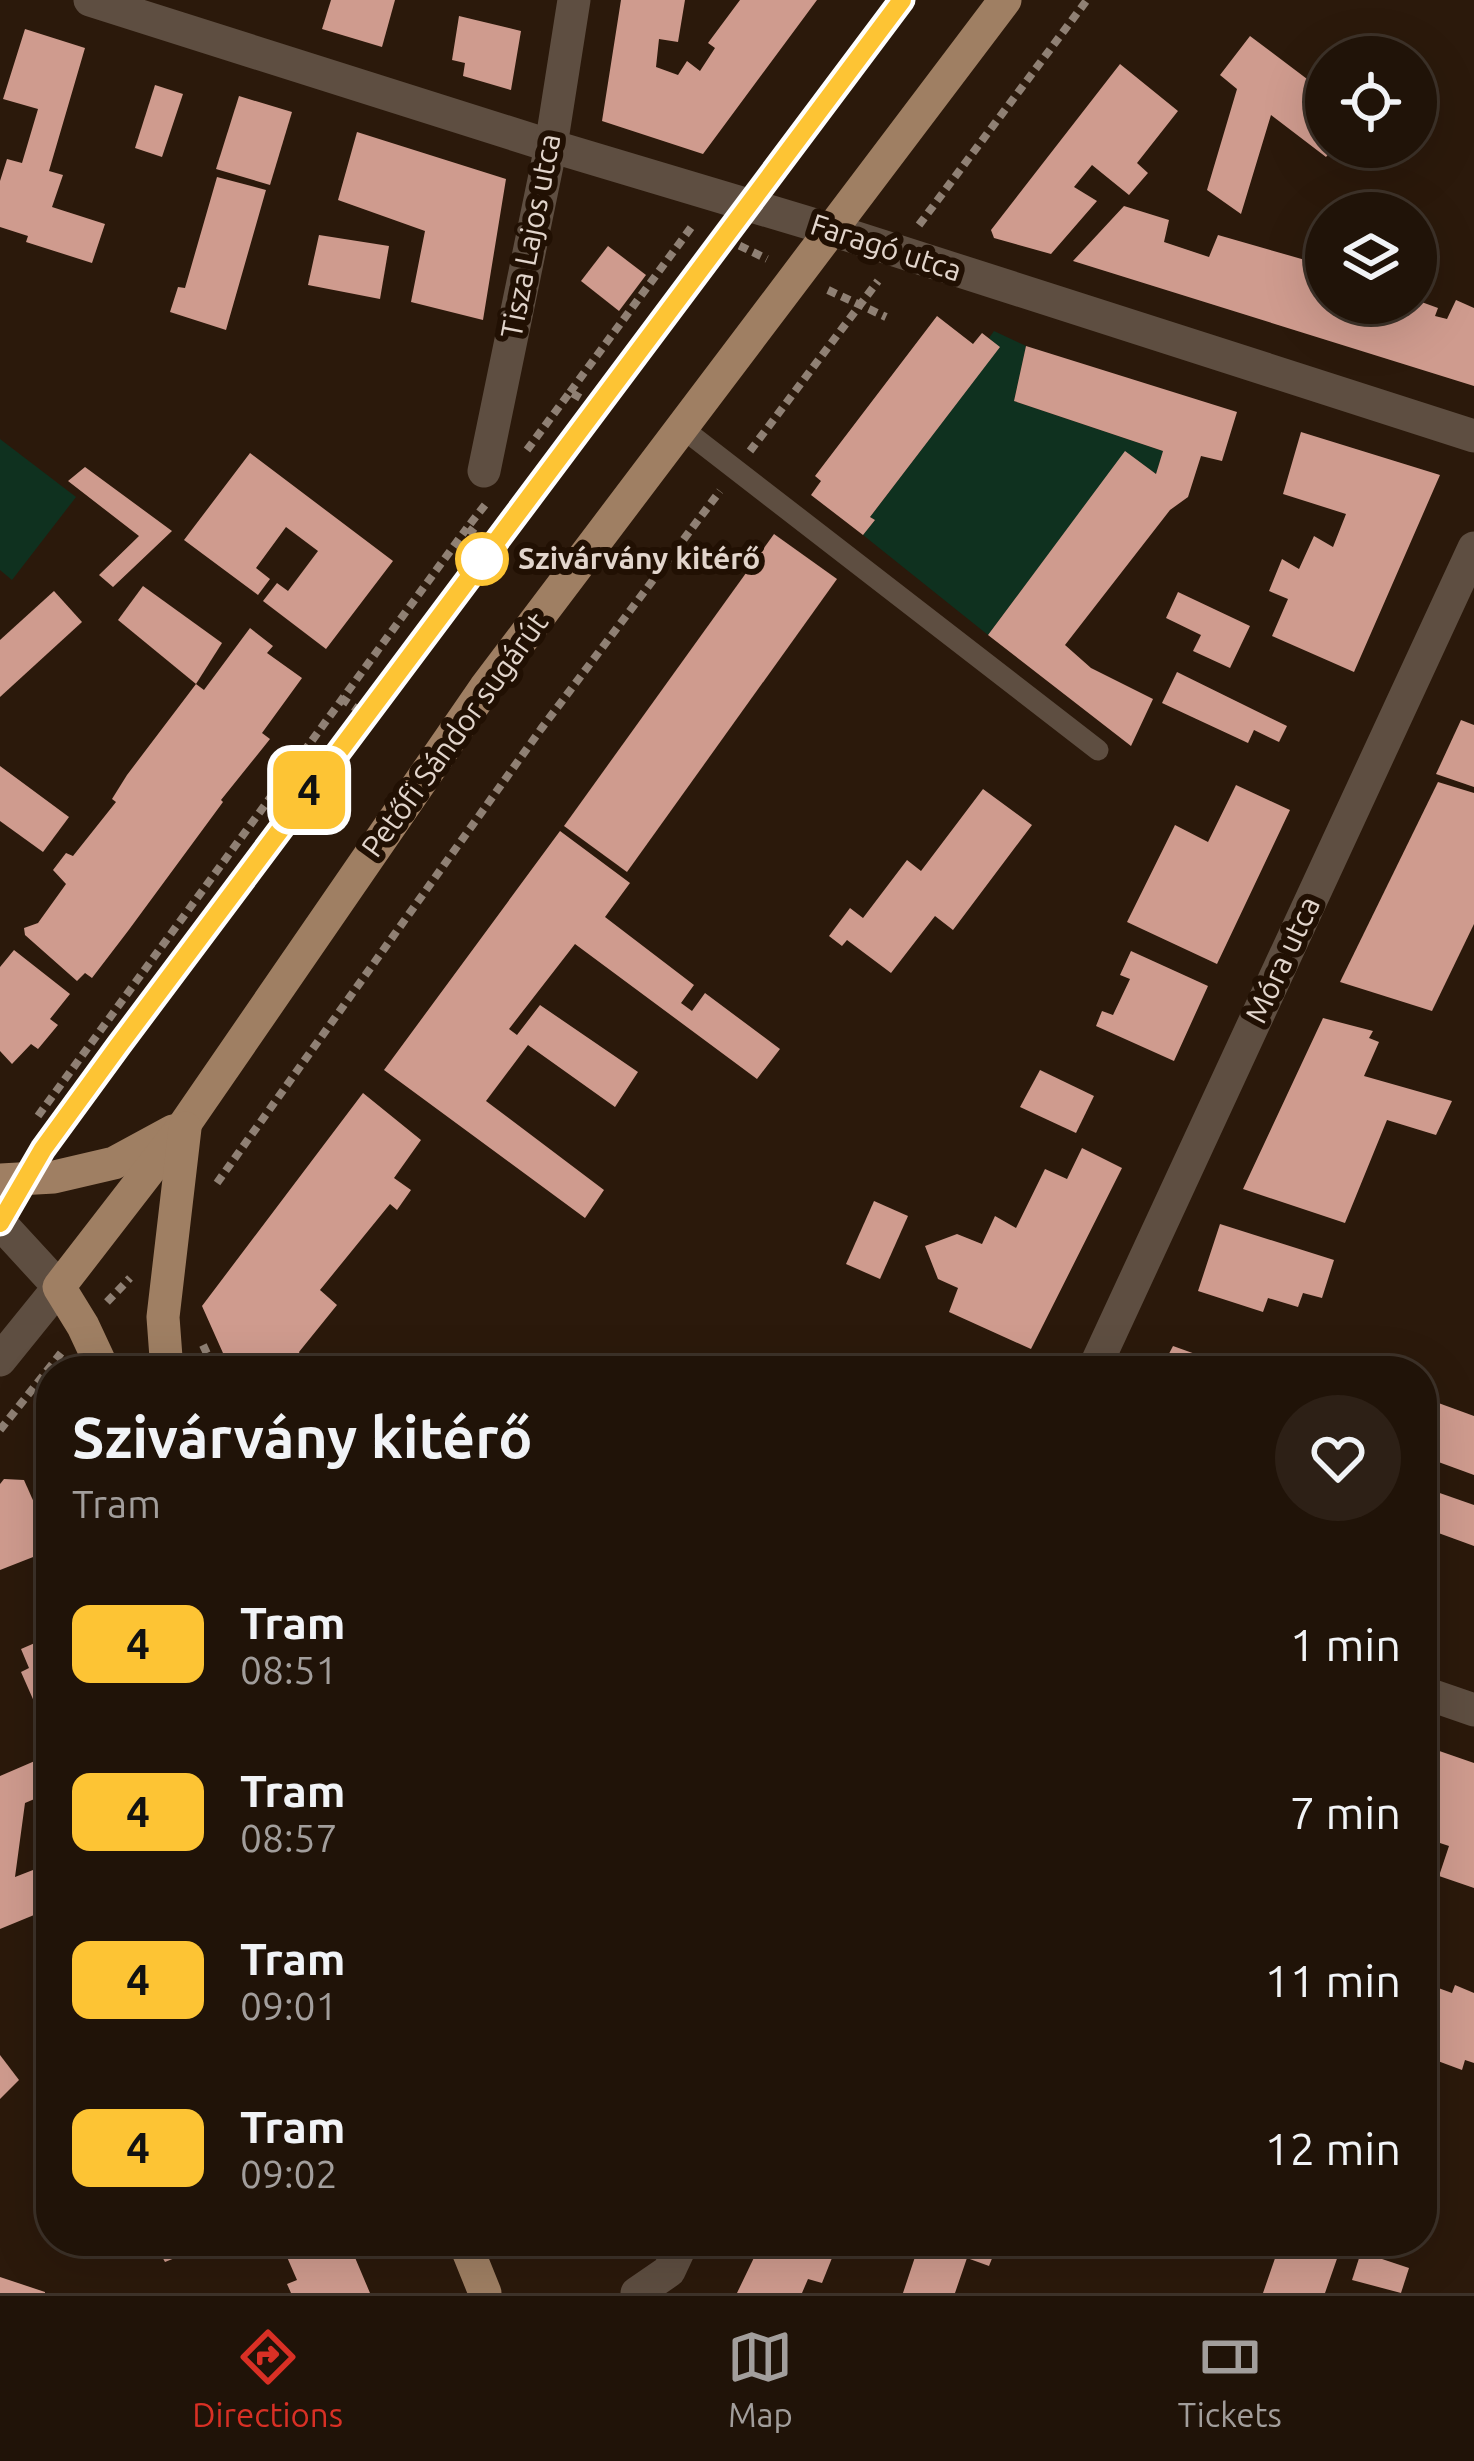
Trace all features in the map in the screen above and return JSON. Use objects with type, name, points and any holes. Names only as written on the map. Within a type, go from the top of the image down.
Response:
[{"type":"main road","name":"Petőfi Sándor sugárút","points":[[59,1287],[185,1124],[485,688],[1005,0]]},
{"type":"main road","points":[[0,1180],[53,1177],[114,1163],[185,1124]]},
{"type":"main road","points":[[166,1356],[163,1317],[185,1124]]},
{"type":"main road","points":[[59,1287],[97,1356]]},
{"type":"main road","points":[[470,2256],[485,2293]]},
{"type":"street","name":"Faragó utca","points":[[90,0],[1474,436]]},
{"type":"street","name":"Tisza Lajos utca","points":[[484,471],[550,146],[574,0]]},
{"type":"street","name":"Móra utca","points":[[1100,1356],[1474,548]]},
{"type":"street","points":[[0,1223],[59,1287]]},
{"type":"street","name":"Petőfi Sándor sugárút","points":[[0,1360],[59,1287]]},
{"type":"street","points":[[1437,1697],[1474,1710]]},
{"type":"street","points":[[637,2293],[669,2271],[676,2256]]},
{"type":"lane","points":[[682,428],[1098,750]]},
{"type":"path","points":[[211,1191],[541,729],[1087,0]]},
{"type":"path","points":[[571,392],[693,225]]},
{"type":"path","points":[[38,1116],[467,528]]},
{"type":"path","points":[[341,698],[376,722]]},
{"type":"path","points":[[59,1356],[171,1237]]},
{"type":"path","points":[[0,1430],[36,1385]]},
{"type":"green space","points":[[994,331],[1026,346],[1014,401],[1163,451],[1156,474],[1126,452],[988,635],[863,535],[875,520],[870,517],[999,347],[989,338]]},
{"type":"green space","points":[[0,439],[76,497],[12,580],[0,570]]},
{"type":"building","points":[[331,0],[395,0],[382,47],[322,29]]},
{"type":"building","points":[[621,0],[685,0],[678,42],[659,39],[656,67],[678,75],[687,61],[700,71],[715,48],[708,43],[740,0],[817,0],[703,154],[602,121]]},
{"type":"building","points":[[459,16],[521,31],[511,90],[463,76],[465,63],[452,60]]},
{"type":"building","points":[[25,29],[85,48],[49,171],[63,175],[52,207],[105,224],[92,263],[26,242],[28,236],[0,227],[0,181],[7,159],[22,163],[38,109],[3,99]]},
{"type":"building","points":[[1250,36],[1305,77],[1305,141],[1271,115],[1241,214],[1207,190],[1237,89],[1220,75]]},
{"type":"building","points":[[1120,64],[1178,111],[1137,163],[1148,173],[1129,195],[1092,165],[1074,187],[1097,201],[1051,254],[994,238],[991,230]]},
{"type":"building","points":[[155,85],[183,94],[162,157],[135,148]]},
{"type":"building","points":[[239,96],[292,112],[270,185],[216,169]]},
{"type":"building","points":[[357,132],[506,179],[483,320],[411,302],[425,231],[338,200]]},
{"type":"building","points":[[217,177],[266,190],[226,330],[170,312],[178,287],[185,288]]},
{"type":"building","points":[[1124,206],[1169,220],[1164,242],[1209,257],[1218,235],[1305,260],[1305,324],[1437,324],[1437,316],[1447,319],[1456,300],[1474,308],[1474,386],[1073,261]]},
{"type":"building","points":[[319,235],[389,246],[380,299],[308,285]]},
{"type":"building","points":[[608,246],[646,275],[619,311],[581,281]]},
{"type":"building","points":[[937,316],[973,344],[982,333],[1000,347],[870,517],[875,520],[863,535],[811,495],[821,481],[815,476]]},
{"type":"building","points":[[1026,346],[1237,412],[1222,461],[1201,456],[1188,497],[1170,510],[1065,645],[1091,668],[1153,699],[1131,746],[988,635],[1125,451],[1156,474],[1163,451],[1014,401]]},
{"type":"building","points":[[1301,432],[1440,475],[1354,672],[1272,636],[1288,599],[1269,591],[1282,559],[1299,569],[1314,536],[1333,547],[1346,514],[1283,494]]},
{"type":"building","points":[[250,453],[393,561],[326,649],[263,601],[277,583],[288,591],[318,551],[286,527],[256,568],[270,579],[258,595],[184,540]]},
{"type":"building","points":[[85,467],[172,531],[113,587],[99,575],[139,536],[68,481]]},
{"type":"building","points":[[774,534],[837,579],[627,872],[564,826]]},
{"type":"building","points":[[143,586],[222,643],[196,684],[118,620]]},
{"type":"building","points":[[54,591],[82,622],[0,697],[0,640]]},
{"type":"building","points":[[1178,592],[1250,626],[1230,668],[1193,651],[1201,635],[1166,618]]},
{"type":"building","points":[[250,628],[273,646],[267,653],[302,678],[262,733],[270,739],[128,931],[92,978],[85,973],[77,981],[25,935],[24,928],[38,923],[66,884],[53,870],[66,853],[73,856],[196,684],[204,690]]},
{"type":"building","points":[[1177,672],[1287,726],[1279,742],[1254,730],[1248,743],[1162,703]]},
{"type":"building","points":[[1461,720],[1474,725],[1474,787],[1436,774]]},
{"type":"building","points":[[0,766],[69,817],[43,852],[0,821]]},
{"type":"building","points":[[1438,782],[1474,793],[1474,924],[1432,1011],[1340,982]]},
{"type":"building","points":[[1236,785],[1290,810],[1217,964],[1127,922],[1175,825],[1208,842]]},
{"type":"building","points":[[983,789],[1032,825],[953,930],[935,916],[891,973],[847,940],[842,946],[829,936],[850,908],[863,918],[907,860],[921,871]]},
{"type":"building","points":[[560,831],[630,883],[605,917],[694,985],[681,1003],[692,1011],[705,993],[780,1049],[757,1079],[575,944],[509,1029],[517,1035],[540,1005],[638,1072],[615,1107],[528,1045],[486,1101],[604,1190],[585,1218],[384,1070]]},
{"type":"building","points":[[14,950],[70,994],[50,1019],[58,1025],[38,1049],[31,1044],[12,1064],[0,1051],[0,967]]},
{"type":"building","points":[[1131,951],[1208,986],[1174,1061],[1096,1026],[1102,1011],[1113,1015],[1130,979],[1120,975]]},
{"type":"building","points":[[1323,1018],[1373,1031],[1369,1038],[1379,1042],[1364,1076],[1452,1101],[1436,1135],[1387,1120],[1345,1223],[1243,1189]]},
{"type":"building","points":[[1040,1070],[1094,1096],[1076,1133],[1020,1107]]},
{"type":"building","points":[[363,1093],[421,1140],[394,1178],[411,1190],[397,1210],[390,1204],[320,1290],[337,1305],[299,1352],[301,1356],[224,1356],[202,1306]]},
{"type":"building","points":[[1082,1148],[1122,1168],[1031,1349],[949,1312],[958,1288],[938,1279],[925,1246],[957,1234],[982,1244],[995,1216],[1016,1228],[1045,1169],[1067,1179]]},
{"type":"building","points":[[874,1201],[908,1216],[880,1279],[846,1264]]},
{"type":"building","points":[[1220,1224],[1334,1260],[1322,1298],[1303,1293],[1298,1307],[1268,1298],[1263,1312],[1198,1291]]},
{"type":"building","points":[[1173,1346],[1201,1356],[1168,1356]]},
{"type":"building","points":[[1437,1402],[1474,1416],[1474,1475],[1437,1461]]},
{"type":"building","points":[[4,1479],[24,1480],[36,1507],[36,1556],[0,1570],[0,1484]]},
{"type":"building","points":[[1437,1492],[1474,1505],[1474,1546],[1437,1532]]},
{"type":"building","points":[[36,1642],[36,1706],[21,1672],[29,1668],[21,1649]]},
{"type":"building","points":[[1437,1750],[1474,1763],[1474,1888],[1439,1876],[1449,1846],[1437,1842]]},
{"type":"building","points":[[36,1760],[36,1798],[25,1803],[15,1877],[36,1869],[36,1914],[0,1929],[0,1776]]},
{"type":"building","points":[[1455,1985],[1474,1993],[1474,2063],[1465,2060],[1462,2070],[1437,2061],[1437,1988],[1452,1993]]},
{"type":"building","points":[[0,2055],[19,2080],[0,2099]]},
{"type":"building","points":[[287,2256],[354,2256],[370,2293],[291,2293],[287,2284],[297,2280]]},
{"type":"building","points":[[755,2256],[833,2256],[822,2283],[808,2279],[802,2293],[737,2293]]},
{"type":"building","points":[[915,2256],[993,2256],[989,2266],[967,2258],[955,2293],[903,2293]]},
{"type":"building","points":[[1276,2256],[1338,2256],[1325,2293],[1263,2293]]},
{"type":"building","points":[[1360,2256],[1409,2268],[1401,2293],[1352,2280]]},
{"type":"building","points":[[0,2277],[45,2292],[45,2293],[0,2293]]},
{"type":"tram line","points":[[0,1223],[43,1149],[119,1045],[902,0]]},
{"type":"tram line","name":"4","points":[[0,1223],[43,1149],[119,1045],[902,0]]},
{"type":"place","name":"Szivárvány kitérő","points":[[482,559]]}]
